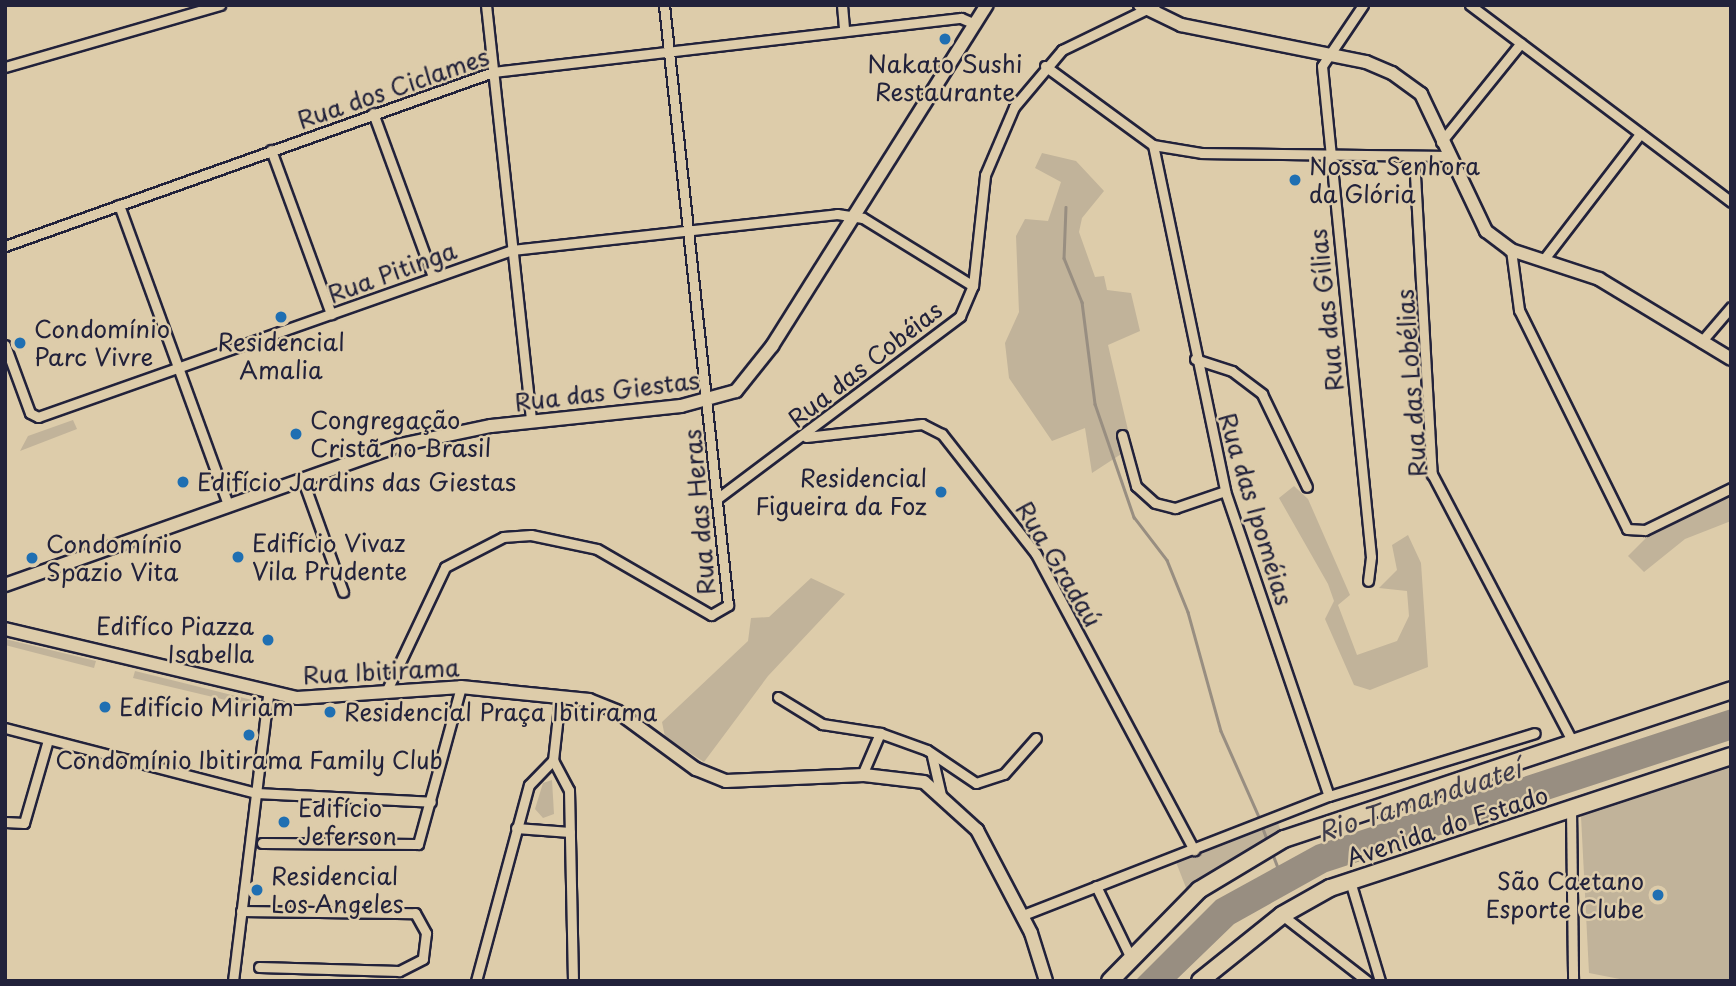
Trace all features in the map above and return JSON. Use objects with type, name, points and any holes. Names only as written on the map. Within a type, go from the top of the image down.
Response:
[{"type":"highway","points":[[1110,981],[1199,890],[1284,839],[1731,690]]},
{"type":"highway","name":"Avenida do Estado","points":[[1205,976],[1282,915],[1350,881],[1731,756]]},
{"type":"main road","name":"Rua das Giestas","points":[[5,585],[400,445],[531,421],[708,401],[736,391],[758,366],[987,5]]},
{"type":"main road","points":[[1147,6],[1194,28],[1366,62],[1410,84],[1421,94],[1473,215],[1511,250],[1599,279],[1731,359]]},
{"type":"main road","name":"Rua Ibitirama","points":[[5,629],[268,694],[320,698],[461,687],[560,697],[607,706],[677,758],[726,781],[862,775],[924,782],[941,794],[977,830],[1023,915],[1046,981]]},
{"type":"street","points":[[5,67],[203,7],[220,5]]},
{"type":"street","points":[[486,5],[531,421]]},
{"type":"street","name":"Rua das Heras","points":[[386,692],[445,567],[503,537],[531,535],[612,554],[711,615],[723,613],[729,595],[664,5]]},
{"type":"street","points":[[842,5],[844,30]]},
{"type":"street","points":[[1324,55],[1363,5]]},
{"type":"street","points":[[1470,5],[1731,202]]},
{"type":"street","name":"Rua das Cobéias","points":[[718,498],[804,437],[960,316],[973,286],[985,175],[1014,107],[1045,65],[1084,37],[1147,6]]},
{"type":"street","name":"Rua dos Ciclames","points":[[5,246],[493,72],[669,49],[961,18],[975,24]]},
{"type":"street","points":[[1441,142],[1521,43]]},
{"type":"street","name":"Rua das Gílias","points":[[1324,55],[1329,157],[1371,557],[1368,580]]},
{"type":"street","points":[[1045,65],[1153,145],[1329,157],[1447,156]]},
{"type":"street","points":[[373,113],[433,277]]},
{"type":"street","points":[[1544,259],[1640,134]]},
{"type":"street","name":"Rua das Ipoméias","points":[[1153,145],[1195,359],[1225,491],[1329,796]]},
{"type":"street","points":[[271,150],[331,314]]},
{"type":"street","name":"Rua das Lobélias","points":[[1414,157],[1432,474],[1572,741]]},
{"type":"street","points":[[119,205],[228,505]]},
{"type":"street","points":[[854,216],[973,286]]},
{"type":"street","name":"Rua Pitinga","points":[[5,345],[8,363],[30,413],[38,417],[179,370],[512,250],[689,230],[854,216]]},
{"type":"street","points":[[1511,250],[1519,310],[1627,529],[1645,530],[1731,488]]},
{"type":"street","points":[[1701,342],[1731,307]]},
{"type":"street","points":[[1195,359],[1232,371],[1262,394],[1307,487]]},
{"type":"street","name":"Rua Gradaú","points":[[804,437],[922,424],[942,434],[1036,554],[1194,850]]},
{"type":"street","points":[[1122,435],[1136,486],[1155,503],[1175,508],[1225,491]]},
{"type":"street","points":[[302,478],[343,592]]},
{"type":"street","points":[[262,843],[413,846],[421,841],[461,687]]},
{"type":"street","points":[[233,981],[268,694]]},
{"type":"street","points":[[560,697],[553,760],[569,790],[573,981]]},
{"type":"street","points":[[778,697],[822,724],[880,733],[926,750],[983,784],[1004,774],[1036,738]]},
{"type":"street","points":[[5,728],[256,793],[431,802]]},
{"type":"street","points":[[862,775],[880,733]]},
{"type":"street","points":[[1023,915],[1329,796],[1535,733]]},
{"type":"street","points":[[5,822],[22,826],[48,740]]},
{"type":"street","points":[[926,750],[939,770],[941,794]]},
{"type":"street","points":[[476,981],[516,828],[532,779],[553,760]]},
{"type":"street","points":[[1571,809],[1577,980]]},
{"type":"street","points":[[516,828],[570,832]]},
{"type":"street","points":[[1350,881],[1379,980]]},
{"type":"street","points":[[1096,886],[1131,958]]},
{"type":"street","points":[[240,911],[415,913],[428,949],[410,968],[259,967]]},
{"type":"street","points":[[1282,915],[1367,981]]},
{"type":"street","points":[[1205,976],[1223,981]]},
{"type":"shaded area","points":[[1042,153],[1076,161],[1104,191],[1082,218],[1079,232],[1095,277],[1104,276],[1107,290],[1131,293],[1140,331],[1108,345],[1132,447],[1092,473],[1085,428],[1052,441],[1009,378],[1005,343],[1019,312],[1016,236],[1025,219],[1048,221],[1061,182],[1035,168]]},
{"type":"shaded area","points":[[73,420],[77,429],[20,451],[28,436]]},
{"type":"shaded area","points":[[1294,486],[1308,499],[1350,595],[1338,605],[1357,655],[1397,641],[1409,616],[1407,591],[1379,588],[1397,570],[1392,545],[1408,535],[1421,563],[1428,667],[1370,690],[1354,685],[1325,619],[1334,601],[1328,584],[1279,498]]},
{"type":"shaded area","points":[[1731,496],[1731,521],[1685,539],[1644,572],[1628,556],[1647,537]]},
{"type":"shaded area","points":[[811,578],[845,594],[768,676],[704,762],[665,737],[662,722],[748,641],[751,618],[769,617]]},
{"type":"shaded area","points":[[5,639],[96,661],[94,668],[5,645]]},
{"type":"shaded area","points":[[135,671],[256,701],[255,707],[133,678]]},
{"type":"shaded area","name":"Rio Tamanduateí","points":[[1731,709],[1731,740],[1327,872],[1234,924],[1175,981],[1135,981],[1216,900],[1316,845]]},
{"type":"shaded area","name":"São Caetano Esporte Clube","points":[[1731,766],[1731,981],[1630,981],[1589,973],[1581,816]]},
{"type":"shaded area","points":[[552,780],[554,814],[543,818],[535,809],[543,783]]},
{"type":"shaded area","points":[[1275,815],[1284,839],[1190,898],[1174,857]]},
{"type":"waterway","points":[[1066,207],[1064,258],[1082,302],[1095,404],[1134,517],[1167,560],[1188,612],[1221,731],[1260,819]]},
{"type":"waterway","points":[[1262,826],[1268,842]]},
{"type":"waterway","points":[[1272,852],[1277,865]]},
{"type":"place","name":"Nakato Sushi Restaurante","points":[[945,39]]},
{"type":"place","name":"Nossa Senhora da Glória","points":[[1295,180]]},
{"type":"place","name":"Residencial Amalia","points":[[281,317]]},
{"type":"place","name":"Condomínio Parc Vivre","points":[[20,343]]},
{"type":"place","name":"Congregação Cristã no Brasil","points":[[296,434]]},
{"type":"place","name":"Edifício Jardins das Giestas","points":[[183,482]]},
{"type":"place","name":"Residencial Figueira da Foz","points":[[941,492]]},
{"type":"place","name":"Edifício Vivaz Vila Prudente","points":[[238,557]]},
{"type":"place","name":"Condomínio Spazio Vita","points":[[32,558]]},
{"type":"place","name":"Edifíco Piazza Isabella","points":[[268,640]]},
{"type":"place","name":"Edifício Miriam","points":[[105,707]]},
{"type":"place","name":"Residencial Praça Ibitirama","points":[[330,712]]},
{"type":"place","name":"Condomínio Ibitirama Family Club","points":[[249,735]]},
{"type":"place","name":"Edifício Jeferson","points":[[284,822]]},
{"type":"place","name":"Residencial Los Angeles","points":[[257,890]]},
{"type":"place","name":"São Caetano Esporte Clube","points":[[1658,895]]}]
